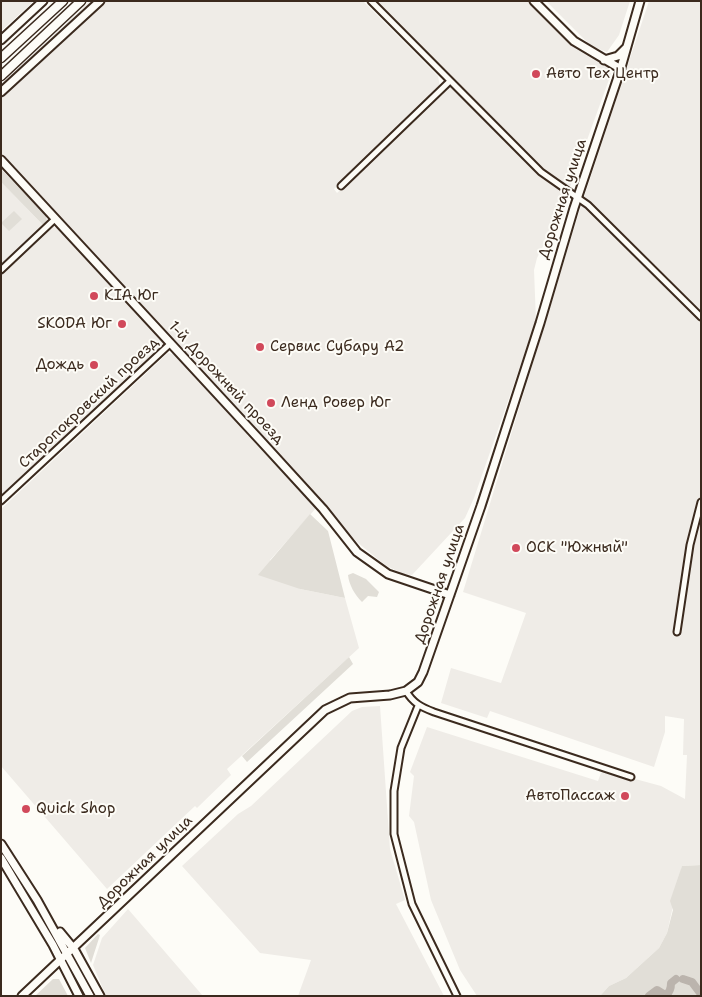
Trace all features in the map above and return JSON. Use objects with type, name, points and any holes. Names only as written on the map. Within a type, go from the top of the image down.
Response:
[{"type":"main road","points":[[1,40],[43,1]]},
{"type":"main road","points":[[1,58],[63,1]]},
{"type":"main road","points":[[1,76],[81,1]]},
{"type":"main road","points":[[1,92],[100,1]]},
{"type":"main road","points":[[534,1],[574,41],[621,69]]},
{"type":"main road","name":"Дорожная улица","points":[[22,996],[325,710],[350,698],[390,695],[406,691],[418,682],[450,595],[540,322],[578,196],[621,69],[640,1]]},
{"type":"main road","points":[[604,60],[618,56],[627,46]]},
{"type":"main road","name":"1-й Дорожный проезд","points":[[1,160],[273,454],[364,559],[388,574],[450,595]]},
{"type":"main road","points":[[1,844],[100,996]]},
{"type":"main road","points":[[1,858],[61,960],[79,996]]},
{"type":"main road","points":[[71,951],[90,996]]},
{"type":"street","points":[[371,1],[541,172],[552,181],[578,196],[701,317]]},
{"type":"street","points":[[341,186],[450,81]]},
{"type":"street","points":[[1,270],[55,219]]},
{"type":"street","name":"Старопокровский проезд","points":[[1,500],[171,343]]},
{"type":"street","points":[[677,632],[690,545],[701,502]]},
{"type":"street","points":[[406,691],[411,700],[418,706],[631,777]]},
{"type":"street","points":[[418,706],[401,748],[394,791],[394,834],[412,904],[457,996]]},
{"type":"shaded area","points":[[1,1],[34,1],[1,31]]},
{"type":"shaded area","points":[[90,1],[363,1],[438,76],[440,87],[334,189],[337,193],[455,82],[375,1],[529,1],[576,49],[608,67],[611,74],[562,209],[537,258],[534,270],[536,321],[474,498],[465,518],[412,575],[403,574],[385,565],[357,542],[1,154],[1,84]]},
{"type":"shaded area","points":[[546,1],[630,1],[619,35],[607,52],[591,46]]},
{"type":"shaded area","points":[[649,1],[701,1],[701,865],[682,866],[667,933],[659,948],[626,978],[609,986],[600,996],[477,996],[460,970],[431,900],[414,822],[409,816],[414,776],[410,772],[427,727],[598,781],[602,770],[661,786],[685,799],[687,755],[683,755],[684,719],[665,716],[665,732],[654,767],[490,711],[487,718],[441,703],[451,668],[501,683],[526,613],[463,592],[579,212]]},
{"type":"shaded area","points":[[1,169],[46,216],[47,221],[43,225],[1,182]]},
{"type":"shaded area","points":[[1,182],[43,225],[1,264]]},
{"type":"shaded area","points":[[14,211],[22,219],[9,231],[1,223]]},
{"type":"shaded area","points":[[53,227],[58,228],[162,338],[164,345],[1,495],[1,274]]},
{"type":"shaded area","points":[[168,353],[176,355],[258,440],[317,507],[270,560],[300,589],[345,598],[359,648],[227,769],[231,775],[197,808],[195,806],[107,889],[1,766],[1,509]]},
{"type":"shaded area","points":[[310,514],[328,531],[345,598],[300,589],[258,575]]},
{"type":"shaded area","points":[[353,573],[366,579],[379,592],[377,597],[368,596],[362,602],[350,582],[348,575]]},
{"type":"shaded area","points":[[349,657],[353,664],[247,762],[242,756]]},
{"type":"shaded area","points":[[380,706],[390,849],[405,900],[396,904],[444,996],[298,996],[311,960],[260,953],[182,866],[238,814],[251,806],[352,711],[362,707]]},
{"type":"shaded area","points":[[701,865],[701,996],[600,996],[609,986],[626,978],[659,948],[667,933],[673,910],[670,901],[682,866]]},
{"type":"shaded area","points":[[128,909],[203,996],[106,996],[93,965],[102,938]]},
{"type":"shaded area","points":[[98,934],[100,935],[91,963],[85,948]]},
{"type":"shaded area","points":[[53,979],[59,979],[68,996],[35,996]]},
{"type":"waterway","points":[[649,996],[657,990],[665,995],[667,994],[671,983],[676,979]]},
{"type":"waterway","points":[[683,979],[692,982],[701,994]]},
{"type":"place","name":"Авто Тех Центр","points":[[536,74]]},
{"type":"place","name":"KIA Юг","points":[[94,296]]},
{"type":"place","name":"SKODA Юг","points":[[122,324]]},
{"type":"place","name":"Сервис Субару А2","points":[[260,347]]},
{"type":"place","name":"Дождь","points":[[94,365]]},
{"type":"place","name":"Ленд Ровер Юг","points":[[271,403]]},
{"type":"place","name":"ОСК \"Южный\"","points":[[516,548]]},
{"type":"place","name":"АвтоПассаж","points":[[625,796]]},
{"type":"place","name":"Quick Shop","points":[[26,809]]}]
